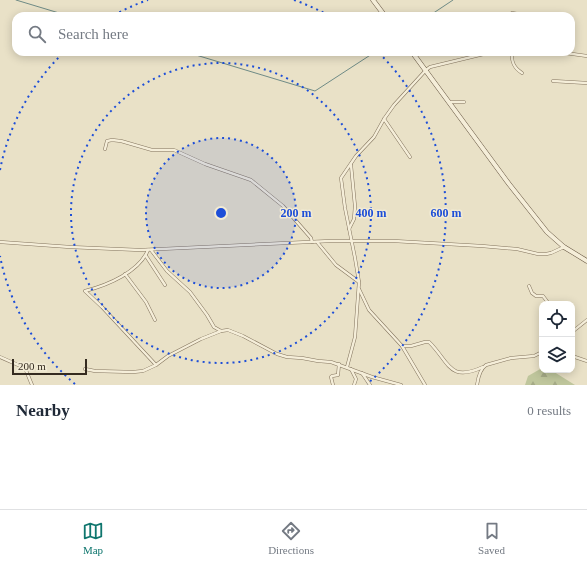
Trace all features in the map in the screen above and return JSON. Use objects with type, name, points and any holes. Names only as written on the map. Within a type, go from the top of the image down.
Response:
[{"type":"street","points":[[374,1],[382,12]]},
{"type":"street","points":[[575,54],[587,56]]},
{"type":"street","points":[[415,56],[448,102],[547,232],[564,247],[587,261]]},
{"type":"street","points":[[347,367],[355,336],[359,282],[341,178],[374,136],[384,119],[402,96],[426,70],[430,67],[475,56]]},
{"type":"street","points":[[511,56],[515,68],[522,74]]},
{"type":"street","points":[[553,81],[587,83]]},
{"type":"street","points":[[448,102],[464,102]]},
{"type":"street","points":[[384,119],[410,157]]},
{"type":"street","points":[[105,149],[107,141],[112,140],[121,141],[152,150],[174,150],[205,164],[251,180],[283,206],[311,238],[312,242]]},
{"type":"street","points":[[349,230],[354,218],[355,206],[350,165]]},
{"type":"street","points":[[0,242],[117,250],[150,250],[312,242],[351,242],[367,240],[433,242],[517,249],[538,254],[551,253],[564,247]]},
{"type":"street","points":[[317,242],[336,266],[359,282]]},
{"type":"street","points":[[150,250],[137,267],[99,288],[85,291],[156,365]]},
{"type":"street","points":[[150,250],[167,271],[190,292],[214,327],[221,331]]},
{"type":"street","points":[[146,255],[165,285]]},
{"type":"street","points":[[124,274],[146,302],[155,320]]},
{"type":"street","points":[[529,286],[532,293],[536,296],[543,296],[546,301]]},
{"type":"street","points":[[359,289],[369,310],[402,346],[425,385]]},
{"type":"street","points":[[575,330],[587,320]]},
{"type":"street","points":[[85,369],[134,372],[148,369],[186,346],[221,331],[230,331],[243,336],[281,356],[339,364],[401,385]]},
{"type":"street","points":[[402,346],[411,346],[429,342],[446,364],[455,371],[462,372],[471,372],[498,361],[534,356],[539,354]]},
{"type":"street","points":[[0,357],[25,368],[32,385]]},
{"type":"street","points":[[575,357],[587,361]]},
{"type":"street","points":[[332,385],[332,376],[338,375],[339,364]]},
{"type":"street","points":[[477,385],[483,367]]},
{"type":"street","points":[[351,369],[356,379],[354,385]]},
{"type":"street","points":[[362,373],[370,385]]},
{"type":"green space","points":[[539,370],[539,373],[556,373],[575,385],[525,385],[528,376]]},
{"type":"waterway","points":[[16,0],[56,12]]},
{"type":"waterway","points":[[435,12],[453,0]]},
{"type":"waterway","points":[[199,56],[315,91],[369,56]]}]
